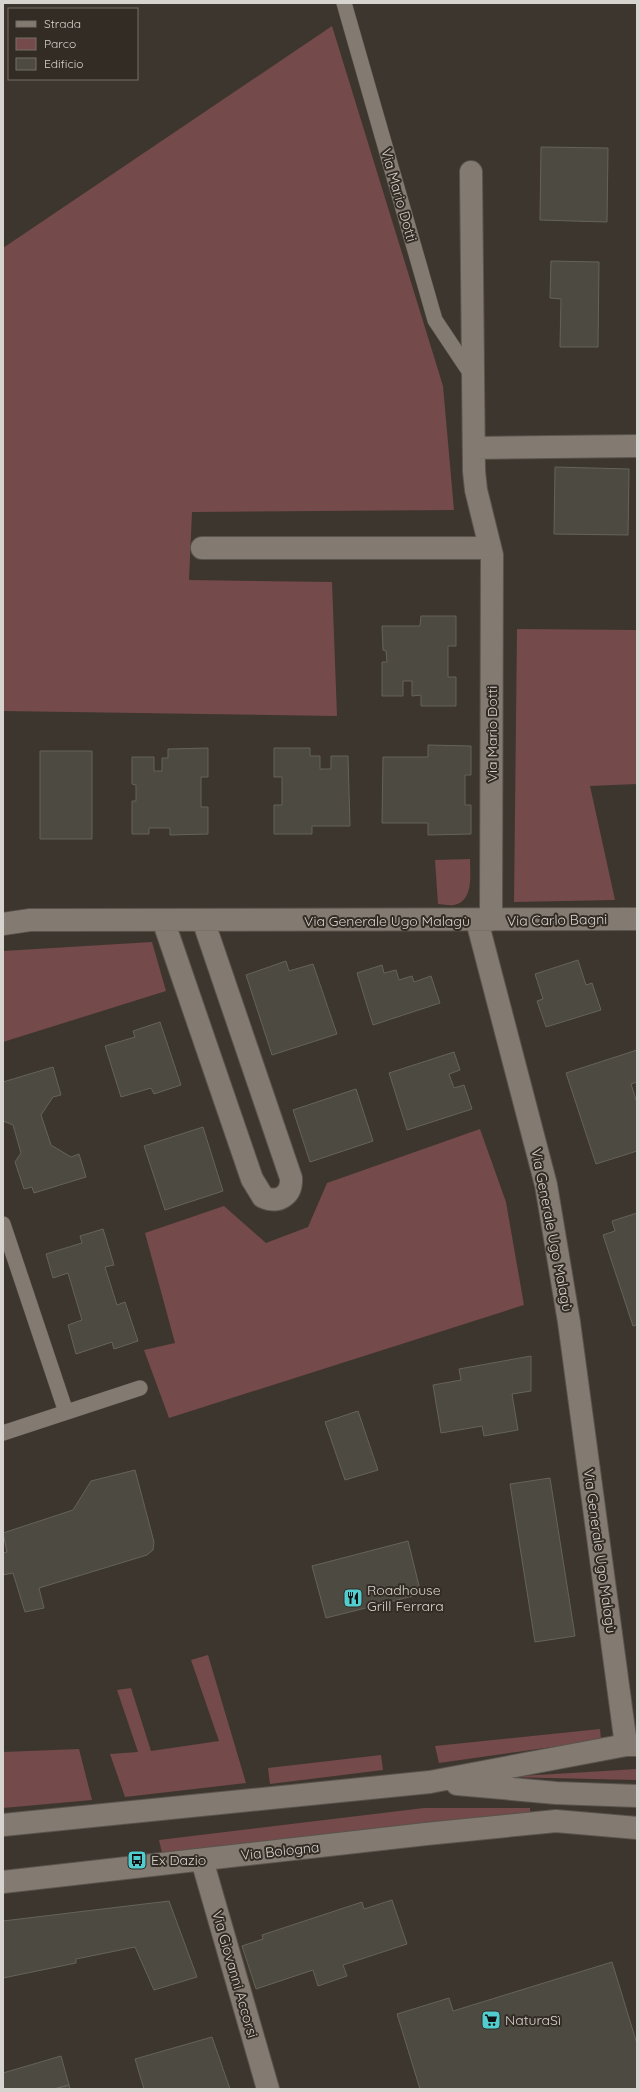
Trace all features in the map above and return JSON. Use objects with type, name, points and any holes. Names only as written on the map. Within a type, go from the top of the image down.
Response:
[{"type":"street","name":"Via Mario Dotti","points":[[471,172],[474,448],[476,490],[492,555],[484,920]]},
{"type":"street","points":[[474,448],[637,446]]},
{"type":"street","points":[[202,548],[490,548]]},
{"type":"street","name":"Via Carlo Bagni","points":[[484,920],[637,919]]},
{"type":"street","name":"Via Generale Ugo Malagù","points":[[3,924],[30,920],[484,920],[546,1185],[569,1322],[631,1745]]},
{"type":"street","points":[[163,920],[252,1179],[263,1197],[277,1199],[285,1196],[290,1190],[291,1178],[203,920]]},
{"type":"street","points":[[3,1825],[430,1782],[631,1745]]},
{"type":"street","points":[[430,1782],[556,1794],[637,1796]]},
{"type":"street","points":[[556,1794],[556,1821]]},
{"type":"street","name":"Via Bologna","points":[[3,1882],[556,1821],[637,1828]]},
{"type":"street","name":"Via Giovanni Accorsi","points":[[202,1860],[268,2089]]},
{"type":"lane","name":"Via Mario Dotti","points":[[344,3],[435,320],[473,378]]},
{"type":"lane","points":[[3,1224],[66,1412]]},
{"type":"lane","points":[[3,1433],[140,1388]]},
{"type":"green space","points":[[332,26],[443,386],[454,510],[192,512],[189,580],[332,582],[337,716],[3,711],[3,248]]},
{"type":"green space","points":[[517,629],[637,630],[637,784],[590,786],[615,900],[514,902]]},
{"type":"green space","points":[[470,859],[470,886],[465,898],[454,905],[438,904],[435,860]]},
{"type":"green space","points":[[152,942],[166,991],[3,1042],[3,951]]},
{"type":"green space","points":[[480,1129],[506,1202],[524,1305],[169,1418],[144,1350],[175,1343],[145,1233],[224,1206],[266,1243],[308,1227],[327,1183]]},
{"type":"green space","points":[[208,1655],[246,1783],[125,1797],[110,1754],[138,1752],[117,1690],[131,1688],[151,1751],[219,1741],[191,1660]]},
{"type":"green space","points":[[600,1729],[601,1740],[439,1763],[435,1746]]},
{"type":"green space","points":[[79,1749],[92,1800],[3,1808],[3,1752]]},
{"type":"green space","points":[[381,1755],[383,1770],[270,1784],[268,1768]]},
{"type":"green space","points":[[637,1769],[637,1780],[505,1777]]},
{"type":"green space","points":[[424,1808],[530,1808],[530,1818],[163,1857],[159,1840]]},
{"type":"building","points":[[541,147],[608,148],[607,222],[540,220]]},
{"type":"building","points":[[551,261],[599,262],[598,347],[560,347],[561,299],[550,298]]},
{"type":"building","points":[[555,467],[629,469],[628,535],[554,534]]},
{"type":"building","points":[[421,616],[456,616],[456,646],[448,646],[448,677],[456,677],[456,706],[421,706],[421,695],[412,696],[412,681],[403,681],[403,696],[382,696],[382,662],[387,662],[386,651],[383,650],[382,626],[420,626]]},
{"type":"building","points":[[428,745],[471,746],[471,775],[465,775],[465,805],[471,805],[471,834],[428,835],[428,823],[382,823],[383,757],[428,757]]},
{"type":"building","points":[[208,748],[208,777],[201,777],[201,807],[208,807],[208,834],[170,835],[170,828],[149,828],[149,834],[132,834],[132,801],[136,801],[136,785],[132,784],[132,757],[154,757],[154,771],[162,771],[162,758],[168,758],[168,749]]},
{"type":"building","points":[[274,748],[310,748],[310,756],[320,756],[320,769],[331,769],[331,756],[348,756],[350,826],[312,826],[312,834],[274,834],[274,805],[282,805],[282,777],[274,777]]},
{"type":"building","points":[[40,751],[92,751],[92,839],[40,839]]},
{"type":"building","points":[[578,960],[586,985],[592,983],[601,1010],[546,1027],[537,1001],[543,999],[535,974]]},
{"type":"building","points":[[286,961],[289,971],[313,964],[337,1034],[272,1055],[246,975]]},
{"type":"building","points":[[382,965],[384,973],[396,970],[399,980],[412,976],[414,982],[431,976],[440,1003],[373,1025],[357,973]]},
{"type":"building","points":[[160,1022],[181,1085],[154,1094],[151,1088],[121,1097],[105,1046],[135,1037],[133,1031]]},
{"type":"building","points":[[637,1050],[637,1082],[631,1084],[637,1103],[637,1151],[596,1164],[566,1073]]},
{"type":"building","points":[[454,1052],[460,1070],[449,1074],[454,1088],[464,1085],[472,1109],[407,1130],[389,1073]]},
{"type":"building","points":[[53,1067],[61,1095],[53,1097],[41,1115],[51,1145],[71,1157],[79,1154],[86,1177],[34,1193],[32,1187],[24,1189],[15,1162],[21,1153],[13,1125],[3,1121],[3,1082]]},
{"type":"building","points":[[356,1089],[373,1141],[310,1162],[293,1110]]},
{"type":"building","points":[[203,1127],[223,1191],[165,1210],[144,1146]]},
{"type":"building","points":[[637,1213],[637,1325],[633,1326],[603,1235],[615,1231],[612,1221]]},
{"type":"building","points":[[103,1229],[114,1265],[105,1267],[117,1305],[125,1302],[138,1341],[114,1349],[112,1342],[76,1354],[68,1325],[82,1320],[68,1273],[53,1278],[46,1254],[82,1243],[80,1236]]},
{"type":"building","points":[[531,1356],[531,1391],[512,1394],[518,1430],[484,1436],[482,1426],[441,1433],[433,1385],[461,1380],[459,1369]]},
{"type":"building","points":[[358,1411],[378,1470],[345,1480],[325,1422]]},
{"type":"building","points":[[135,1470],[154,1542],[153,1550],[147,1555],[39,1588],[44,1608],[25,1612],[13,1573],[3,1575],[3,1553],[7,1552],[3,1533],[73,1510],[91,1481]]},
{"type":"building","points":[[550,1478],[575,1636],[535,1642],[510,1484]]},
{"type":"building","points":[[408,1541],[421,1594],[326,1618],[312,1566]]},
{"type":"building","points":[[392,1900],[407,1944],[343,1965],[347,1976],[318,1986],[313,1970],[256,1989],[242,1946],[263,1939],[262,1935],[362,1902],[364,1909]]},
{"type":"building","points":[[169,1901],[197,1977],[154,1990],[135,1947],[76,1959],[76,1963],[3,1978],[3,1921]]},
{"type":"building","points":[[612,1962],[637,2044],[637,2089],[420,2089],[397,2014],[449,1998],[453,2011]]},
{"type":"building","points":[[212,2037],[230,2089],[144,2089],[135,2059]]},
{"type":"building","points":[[61,2056],[69,2085],[54,2089],[3,2089],[3,2073]]},
{"type":"building","points":[[69,2085],[70,2089],[54,2089]]},
{"type":"place","name":"Roadhouse Grill Ferrara","points":[[353,1598]]},
{"type":"place","name":"Ex Dazio","points":[[137,1860]]},
{"type":"place","name":"NaturaSì","points":[[491,2020]]}]
